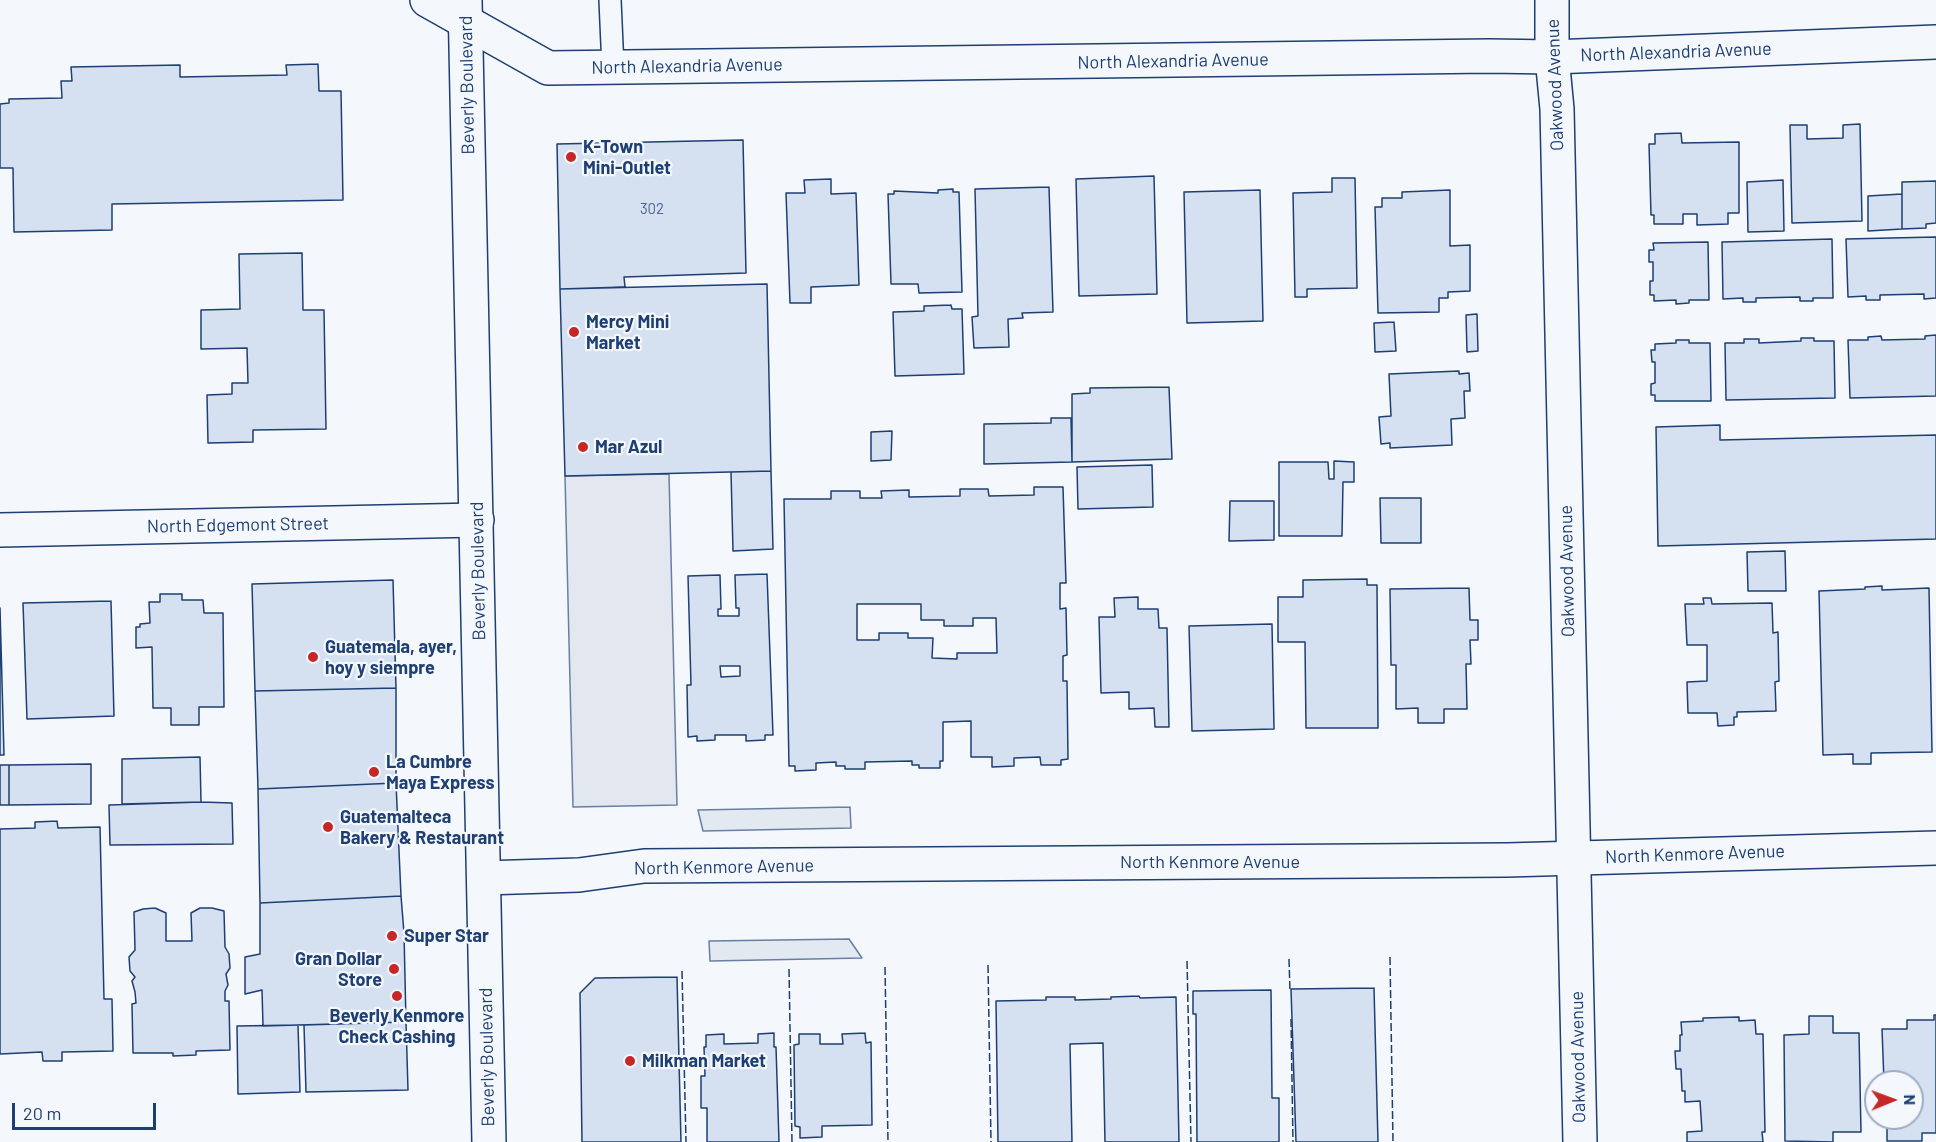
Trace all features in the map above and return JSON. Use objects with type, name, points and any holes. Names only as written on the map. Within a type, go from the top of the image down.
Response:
[{"type":"street","name":"North Alexandria Avenue","points":[[427,0],[466,11],[548,68],[1552,57],[1936,42]]},
{"type":"street","name":"Oakwood Avenue","points":[[1552,0],[1552,57],[1557,109],[1580,1142]]},
{"type":"street","name":"Beverly Boulevard","points":[[466,11],[489,1142]]},
{"type":"street","name":"North Edgemont Street","points":[[0,530],[477,520]]},
{"type":"street","name":"North Kenmore Avenue","points":[[484,878],[579,875],[644,866],[1507,860],[1936,848]]},
{"type":"lane","points":[[610,0],[613,68]]},
{"type":"shaded area","points":[[669,474],[677,805],[573,807],[565,476]]},
{"type":"shaded area","points":[[850,807],[851,828],[703,831],[698,810]]},
{"type":"shaded area","points":[[849,939],[862,958],[710,961],[709,941]]},
{"type":"building","points":[[318,64],[319,91],[341,91],[343,200],[112,204],[112,230],[14,232],[13,168],[0,168],[0,104],[9,103],[9,99],[62,98],[61,81],[72,81],[71,67],[180,65],[180,77],[287,75],[286,65]]},
{"type":"building","points":[[1860,124],[1862,221],[1792,223],[1790,125],[1807,125],[1807,139],[1843,138],[1843,125]]},
{"type":"building","points":[[1681,133],[1682,143],[1739,142],[1739,213],[1728,213],[1728,224],[1697,225],[1697,214],[1683,214],[1683,224],[1654,224],[1654,215],[1651,215],[1649,144],[1655,144],[1655,134]]},
{"type":"building","points":[[743,140],[746,273],[624,277],[625,287],[560,289],[557,144]]},
{"type":"building","points":[[1154,176],[1157,294],[1079,296],[1076,179]]},
{"type":"building","points":[[1332,178],[1355,178],[1357,288],[1307,289],[1307,297],[1295,297],[1293,193],[1332,192]]},
{"type":"building","points":[[831,179],[831,194],[856,193],[859,285],[811,287],[811,303],[790,303],[786,193],[805,193],[804,180]]},
{"type":"building","points":[[1783,180],[1784,231],[1748,232],[1747,182]]},
{"type":"building","points":[[1936,181],[1936,223],[1926,224],[1926,228],[1902,229],[1902,182]]},
{"type":"building","points":[[1049,187],[1053,312],[1022,313],[1023,318],[1008,319],[1009,347],[974,348],[972,317],[978,316],[975,189]]},
{"type":"building","points":[[953,189],[953,192],[959,192],[962,292],[919,293],[918,284],[891,284],[888,194],[894,194],[894,191],[938,193],[938,190]]},
{"type":"building","points":[[1260,190],[1263,321],[1187,323],[1184,192]]},
{"type":"building","points":[[1450,190],[1450,246],[1470,245],[1470,291],[1448,292],[1448,298],[1439,298],[1439,312],[1378,313],[1375,207],[1382,207],[1382,198],[1402,198],[1402,192]]},
{"type":"building","points":[[1902,194],[1902,229],[1868,231],[1868,196]]},
{"type":"building","points":[[1936,237],[1936,298],[1924,299],[1924,294],[1880,295],[1880,300],[1866,300],[1866,296],[1848,297],[1846,239]]},
{"type":"building","points":[[1832,239],[1833,298],[1813,298],[1813,301],[1800,301],[1800,297],[1756,298],[1756,302],[1743,302],[1743,298],[1723,299],[1722,242]]},
{"type":"building","points":[[1708,242],[1709,300],[1689,300],[1689,303],[1676,304],[1676,300],[1654,301],[1654,295],[1650,295],[1653,262],[1649,262],[1649,250],[1654,250],[1653,243]]},
{"type":"building","points":[[302,253],[303,310],[324,310],[326,429],[253,430],[253,442],[208,443],[207,395],[232,394],[232,383],[248,383],[247,348],[201,349],[201,310],[240,309],[239,254]]},
{"type":"building","points":[[767,284],[771,471],[565,476],[560,289]]},
{"type":"building","points":[[951,305],[952,309],[962,309],[964,374],[895,376],[893,312],[924,311],[924,306]]},
{"type":"building","points":[[1477,314],[1478,351],[1467,352],[1466,315]]},
{"type":"building","points":[[1394,322],[1396,351],[1375,352],[1374,323]]},
{"type":"building","points":[[1936,335],[1936,396],[1850,398],[1848,340],[1868,340],[1868,337],[1881,336],[1882,340],[1925,339],[1925,336]]},
{"type":"building","points":[[1801,338],[1814,338],[1814,341],[1834,341],[1835,398],[1726,400],[1725,343],[1744,343],[1744,339],[1759,339],[1759,343],[1801,341]]},
{"type":"building","points":[[1676,340],[1689,340],[1689,343],[1710,343],[1711,401],[1655,401],[1655,395],[1651,395],[1651,384],[1655,383],[1655,362],[1652,362],[1651,350],[1655,350],[1655,344],[1676,343]]},
{"type":"building","points":[[1459,371],[1459,374],[1469,373],[1470,391],[1464,391],[1465,418],[1451,419],[1452,445],[1390,448],[1390,443],[1381,444],[1379,417],[1391,416],[1389,374]]},
{"type":"building","points":[[1169,387],[1172,459],[1072,462],[1072,394],[1090,393],[1090,388]]},
{"type":"building","points":[[1051,418],[1071,418],[1072,462],[984,464],[984,424],[1051,423]]},
{"type":"building","points":[[1720,425],[1720,440],[1936,435],[1936,539],[1658,546],[1656,427]]},
{"type":"building","points":[[892,431],[891,460],[871,461],[871,432]]},
{"type":"building","points":[[1334,461],[1354,462],[1354,482],[1343,482],[1342,536],[1279,536],[1279,462],[1328,462],[1329,479],[1334,479]]},
{"type":"building","points":[[1152,465],[1153,507],[1078,509],[1077,467]]},
{"type":"building","points":[[771,471],[773,549],[733,551],[731,472]]},
{"type":"building","points":[[1034,487],[1063,487],[1066,583],[1060,583],[1060,609],[1066,608],[1067,655],[1063,656],[1063,681],[1067,681],[1068,759],[1061,760],[1061,765],[1041,765],[1040,757],[1014,758],[1014,766],[992,767],[992,757],[971,757],[971,721],[943,722],[943,761],[940,761],[940,768],[919,768],[919,765],[912,765],[912,761],[865,762],[865,769],[845,769],[845,766],[836,766],[836,762],[816,763],[816,770],[795,771],[795,766],[789,766],[784,499],[831,499],[831,491],[860,491],[860,498],[882,498],[881,491],[909,490],[909,497],[960,496],[960,489],[988,489],[989,496],[1034,495]],"holes":[[[857,604],[921,604],[921,620],[944,620],[944,626],[973,626],[973,618],[996,618],[997,653],[957,653],[957,659],[932,658],[933,638],[908,638],[908,633],[879,633],[879,640],[857,640]]]},
{"type":"building","points":[[1380,498],[1421,498],[1421,543],[1381,543]]},
{"type":"building","points":[[1230,501],[1274,501],[1274,540],[1229,541]]},
{"type":"building","points":[[1785,551],[1786,591],[1748,591],[1747,552]]},
{"type":"building","points":[[767,574],[773,735],[765,735],[765,740],[746,741],[746,735],[715,735],[715,740],[697,741],[697,736],[688,737],[687,685],[691,685],[688,576],[720,575],[721,609],[718,609],[718,616],[739,616],[739,608],[736,608],[735,575]],"holes":[[[720,666],[740,666],[740,676],[721,677]]]},
{"type":"building","points":[[1367,579],[1367,585],[1377,585],[1378,728],[1306,728],[1305,642],[1278,642],[1278,597],[1303,597],[1303,580]]},
{"type":"building","points":[[393,580],[396,688],[255,691],[252,584]]},
{"type":"building","points":[[1882,586],[1882,590],[1929,588],[1932,752],[1871,753],[1871,764],[1853,764],[1853,754],[1823,755],[1819,591]]},
{"type":"building","points":[[1469,588],[1470,620],[1478,620],[1478,640],[1470,640],[1471,664],[1466,664],[1467,709],[1444,709],[1444,723],[1418,723],[1418,708],[1396,709],[1396,665],[1391,665],[1390,589]]},
{"type":"building","points":[[160,594],[182,594],[182,600],[203,600],[204,613],[223,613],[224,707],[199,707],[199,725],[171,725],[171,708],[153,708],[152,647],[136,648],[136,627],[150,623],[149,602],[160,602]]},
{"type":"building","points":[[1138,597],[1138,609],[1158,609],[1159,628],[1167,628],[1169,727],[1155,727],[1154,708],[1129,709],[1129,692],[1101,693],[1099,617],[1115,617],[1114,598]]},
{"type":"building","points":[[1703,598],[1711,598],[1712,604],[1772,603],[1773,633],[1778,632],[1779,681],[1775,682],[1776,711],[1737,712],[1734,725],[1718,726],[1717,713],[1688,713],[1687,682],[1707,681],[1707,645],[1687,645],[1685,604],[1704,604]]},
{"type":"building","points":[[111,601],[114,716],[27,719],[23,603]]},
{"type":"building","points":[[0,608],[4,755],[0,755]]},
{"type":"building","points":[[1272,624],[1274,729],[1192,731],[1189,626]]},
{"type":"building","points":[[396,688],[396,783],[258,789],[255,691]]},
{"type":"building","points":[[200,757],[201,802],[122,804],[122,759]]},
{"type":"building","points":[[91,764],[91,804],[9,805],[9,765]]},
{"type":"building","points":[[0,765],[9,765],[9,805],[0,805]]},
{"type":"building","name":"Guatemalteca Bakery & Restaurant","points":[[396,783],[401,896],[260,903],[258,789]]},
{"type":"building","points":[[232,803],[233,844],[110,845],[109,805]]},
{"type":"building","points":[[57,821],[58,828],[100,827],[104,999],[112,999],[113,1051],[62,1052],[62,1061],[43,1061],[42,1052],[0,1054],[0,829],[35,828],[35,822]]},
{"type":"building","points":[[401,896],[406,1022],[263,1026],[262,990],[245,994],[245,957],[260,954],[260,903]]},
{"type":"building","points":[[155,908],[166,913],[166,941],[192,941],[191,913],[200,908],[224,911],[225,947],[229,954],[230,968],[226,974],[228,985],[225,991],[225,1001],[229,1001],[230,1050],[196,1051],[196,1055],[173,1056],[173,1053],[133,1053],[132,1004],[136,1003],[132,981],[135,977],[130,971],[129,957],[135,950],[134,912]]},
{"type":"building","name":"Milkman Market","points":[[677,977],[681,1142],[582,1142],[580,993],[595,978]]},
{"type":"building","points":[[1374,988],[1378,1142],[1296,1142],[1291,989]]},
{"type":"building","points":[[1271,990],[1272,1098],[1279,1098],[1279,1142],[1197,1142],[1196,1014],[1193,1014],[1193,991]]},
{"type":"building","points":[[1139,996],[1140,998],[1176,997],[1179,1142],[1105,1142],[1103,1043],[1070,1044],[1072,1142],[998,1142],[996,1001],[1046,1000],[1046,997],[1075,997],[1075,1000]]},
{"type":"building","points":[[1934,1015],[1936,1015],[1936,1133],[1922,1133],[1922,1141],[1887,1141],[1887,1130],[1924,1130],[1924,1070],[1884,1070],[1882,1029],[1907,1029],[1907,1020],[1934,1020]]},
{"type":"building","points":[[1809,1016],[1833,1016],[1833,1033],[1859,1033],[1861,1132],[1833,1132],[1833,1142],[1785,1141],[1784,1035],[1809,1034]]},
{"type":"building","points":[[1739,1017],[1739,1021],[1755,1020],[1756,1034],[1763,1034],[1765,1132],[1762,1132],[1763,1142],[1687,1142],[1687,1132],[1702,1131],[1700,1101],[1685,1102],[1681,1069],[1676,1069],[1675,1051],[1680,1051],[1681,1022],[1703,1021],[1703,1018]]},
{"type":"building","points":[[406,1022],[408,1090],[306,1092],[304,1025]]},
{"type":"building","points":[[298,1025],[300,1092],[238,1094],[237,1026]]},
{"type":"building","points":[[774,1033],[779,1142],[707,1142],[707,1108],[701,1108],[701,1076],[705,1076],[706,1035],[724,1034],[724,1044],[758,1043],[758,1034]]},
{"type":"building","points":[[865,1033],[866,1043],[871,1042],[872,1125],[822,1126],[822,1137],[800,1138],[800,1127],[795,1126],[794,1045],[799,1044],[799,1034],[820,1034],[820,1044],[843,1044],[842,1034]]},
{"type":"fence","points":[[1390,957],[1393,1142]]},
{"type":"fence","points":[[1289,959],[1290,992]]},
{"type":"fence","points":[[1187,961],[1191,1142]]},
{"type":"fence","points":[[988,965],[991,1142]]},
{"type":"fence","points":[[885,967],[888,1142]]},
{"type":"fence","points":[[789,969],[792,1142]]},
{"type":"fence","points":[[682,971],[686,1142]]},
{"type":"fence","points":[[1291,1019],[1293,1142]]},
{"type":"place","name":"K-Town Mini-Outlet","points":[[571,157]]},
{"type":"place","name":"Mercy Mini Market","points":[[574,332]]},
{"type":"place","name":"Mar Azul","points":[[583,447]]},
{"type":"place","name":"Guatemala, ayer, hoy y siempre","points":[[313,657]]},
{"type":"place","name":"La Cumbre Maya Express","points":[[374,772]]},
{"type":"place","name":"Guatemalteca Bakery & Restaurant","points":[[328,827]]},
{"type":"place","name":"Super Star","points":[[392,936]]},
{"type":"place","name":"Gran Dollar Store","points":[[394,969]]},
{"type":"place","name":"Beverly Kenmore Check Cashing","points":[[397,996]]},
{"type":"place","name":"Milkman Market","points":[[630,1061]]}]
